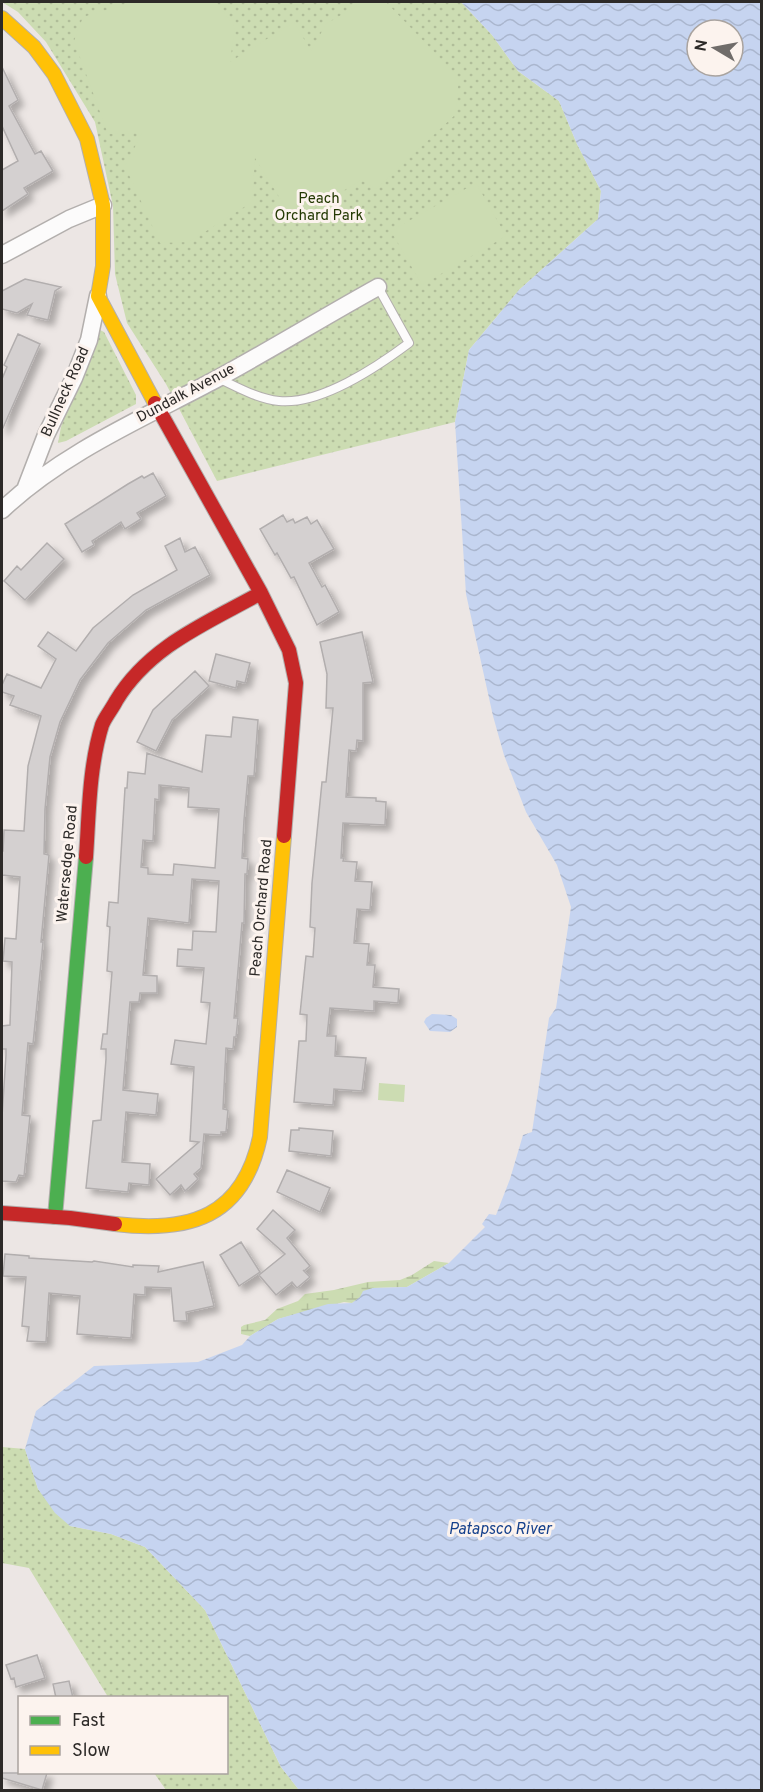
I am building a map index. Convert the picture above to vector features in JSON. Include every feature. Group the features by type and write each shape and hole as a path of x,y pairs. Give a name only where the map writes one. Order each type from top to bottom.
{"street":[{"name":"Bullneck Road","path":"4,22 34,47 70,99 87,139 103,205 103,266 89,340 74,378 46,435 26,487"},
{"path":"2,255 69,219 103,205"},
{"name":"Dundalk Avenue","path":"2,510 26,487 99,441 218,378 378,287"},
{"path":"98,296 158,409"},
{"name":"Peach Orchard Road","path":"2,1213 160,1227 195,1220 218,1211 241,1188 256,1157 260,1137 296,683 289,650 261,592 158,409"},
{"name":"Watersedge Road","path":"55,1217 94,759 103,723 127,684 142,667 171,642 261,592"}],"lane":[{"path":"218,378 246,391 279,401 318,397 374,367 409,343 378,287"}],"green space":[{"name":"Peach Orchard Park","path":"2,2 461,2 492,35 518,71 559,101 577,144 601,191 598,219 519,290 469,350 455,422 217,481 166,384 127,323 115,274 113,206 95,122 46,42 18,12"},
{"path":"133,2 216,2 235,27 230,62 294,22 311,51 326,24 363,2 386,2 459,78 455,115 376,189 361,180 294,221 255,158 252,202 189,242 160,243 125,166 142,133 108,134 74,41 83,17"},
{"path":"476,183 506,236 422,285 391,231"},
{"path":"98,329 104,332 136,395 136,404 58,443 61,427"},
{"path":"379,1083 405,1085 404,1102 378,1100"},
{"path":"434,1261 449,1263 407,1287 373,1288 352,1303 344,1302 278,1319 250,1336 241,1334 241,1327 244,1325 265,1320 277,1309 298,1301 305,1294 368,1282 400,1280"},
{"path":"2,1447 25,1449 38,1489 70,1526 111,1534 145,1547 205,1610 281,1767 299,1790 166,1790 155,1774 228,1774 228,1696 107,1696 29,1568 2,1563"}],"water":[{"name":"Patapsco River","path":"461,2 761,2 761,1790 299,1790 281,1767 205,1610 145,1547 111,1534 70,1526 55,1513 38,1489 25,1449 36,1411 94,1366 198,1362 242,1345 250,1336 278,1319 328,1304 352,1303 360,1297 363,1291 373,1288 407,1287 449,1263 485,1227 482,1224 489,1214 496,1215 523,1135 532,1132 549,1018 556,1008 571,907 557,865 526,812 504,755 493,716 466,594 455,422 469,350 519,290 598,219 601,191 577,144 559,101 518,71 492,35"},
{"path":"432,1014 451,1015 457,1019 457,1027 450,1032 430,1031 424,1022"}],"building":[{"path":"2,67 18,100 9,106 35,154 41,151 53,171 24,188 28,194 2,211 2,170 18,161 2,126"},
{"path":"25,279 61,287 55,291 48,320 27,315 32,304 17,313 2,309 2,291"},
{"path":"18,334 40,344 2,430 2,379 7,367 4,365"},
{"path":"153,473 166,496 137,513 141,519 125,529 121,522 92,541 94,545 82,552 65,524 128,484"},
{"path":"283,515 287,522 293,519 295,523 307,517 311,524 317,520 334,549 309,563 322,587 325,585 339,612 317,625 294,577 291,578 260,529"},
{"path":"180,538 185,552 195,547 210,575 146,610 108,643 80,680 60,722 50,757 45,809 44,854 49,855 41,942 43,942 33,1044 28,1043 22,1115 30,1116 24,1176 19,1175 16,1182 2,1181 2,1117 6,1049 2,1049 2,1026 10,1025 12,962 3,961 5,938 16,939 20,877 2,875 2,851 4,830 24,831 28,766 41,716 10,705 14,696 2,692 2,685 7,674 41,688 56,659 38,646 48,632 76,651 93,628 133,595 177,570 165,546"},
{"path":"47,543 64,559 25,600 4,581 17,566 21,570"},
{"path":"362,632 373,682 363,683 363,741 357,740 356,751 349,750 346,797 376,798 376,801 386,802 385,825 343,823 341,858 344,858 343,861 357,862 355,881 372,882 370,910 357,909 354,943 369,944 367,965 375,965 373,987 399,989 398,1003 374,1001 374,1011 330,1008 327,1036 336,1036 335,1056 366,1058 362,1091 334,1089 333,1105 294,1102 299,1041 306,1041 307,1015 300,1014 306,956 313,957 315,928 310,927 312,883 322,782 326,782 333,708 326,708 327,674 320,642"},
{"path":"216,654 250,663 245,683 237,681 236,688 209,681"},
{"path":"195,671 209,686 172,720 156,751 137,742 153,710"},
{"path":"233,717 258,720 254,776 248,776 244,820 242,858 248,859 234,1018 238,1018 233,1049 226,1048 223,1109 228,1110 226,1132 221,1132 221,1135 204,1134 201,1168 194,1174 198,1179 185,1191 181,1185 170,1195 156,1179 199,1142 190,1141 194,1067 171,1064 175,1040 206,1044 210,1003 201,1002 204,968 177,966 178,949 192,950 193,931 216,932 219,881 192,879 189,923 148,918 143,975 157,976 157,993 140,993 139,1002 130,1002 123,1090 158,1094 156,1115 126,1112 122,1162 150,1164 149,1185 129,1183 128,1192 86,1188 93,1121 101,1120 106,1049 101,1049 103,1034 107,1034 112,972 107,971 110,927 107,926 109,902 118,903 128,772 145,774 147,753 202,772 206,735 231,737","holes":["159,785 189,788 188,807 219,809 215,868 174,864 173,875 148,874 148,868 141,867 143,840 153,841 155,799 159,800"]},
{"path":"299,1128 333,1131 331,1156 289,1151 291,1130 299,1130"},
{"path":"287,1170 330,1188 320,1212 277,1192"},
{"path":"273,1210 295,1230 287,1238 310,1266 304,1271 310,1277 297,1288 292,1282 276,1295 259,1275 285,1254 257,1229"},
{"path":"241,1242 260,1272 239,1286 220,1255"},
{"path":"5,1254 29,1256 29,1258 94,1261 133,1267 133,1265 159,1266 158,1272 203,1262 214,1306 186,1312 187,1321 174,1321 171,1288 145,1287 145,1295 134,1294 131,1338 77,1334 80,1296 49,1293 46,1342 27,1341 29,1327 22,1326 26,1277 3,1276"},
{"path":"37,1655 45,1678 16,1687 14,1678 11,1679 6,1665"},
{"path":"69,1681 73,1696 56,1696 53,1684"},
{"path":"2,1773 47,1774 42,1790 2,1778"}],"traffic: fast":[{"path":"55,1217 86,857"}],"traffic: slow":[{"path":"2,18 34,47 54,74 87,139 103,205 103,266 98,296 155,403"},
{"path":"115,1224 167,1225 189,1222 209,1214 226,1202 241,1186 252,1164 260,1137 284,836"}],"traffic: jam":[{"path":"155,403 261,593 289,650 296,683 284,836"},
{"path":"86,857 94,757 102,725 116,701 129,682 162,651 200,626 261,593"},
{"path":"2,1213 115,1224"}]}
